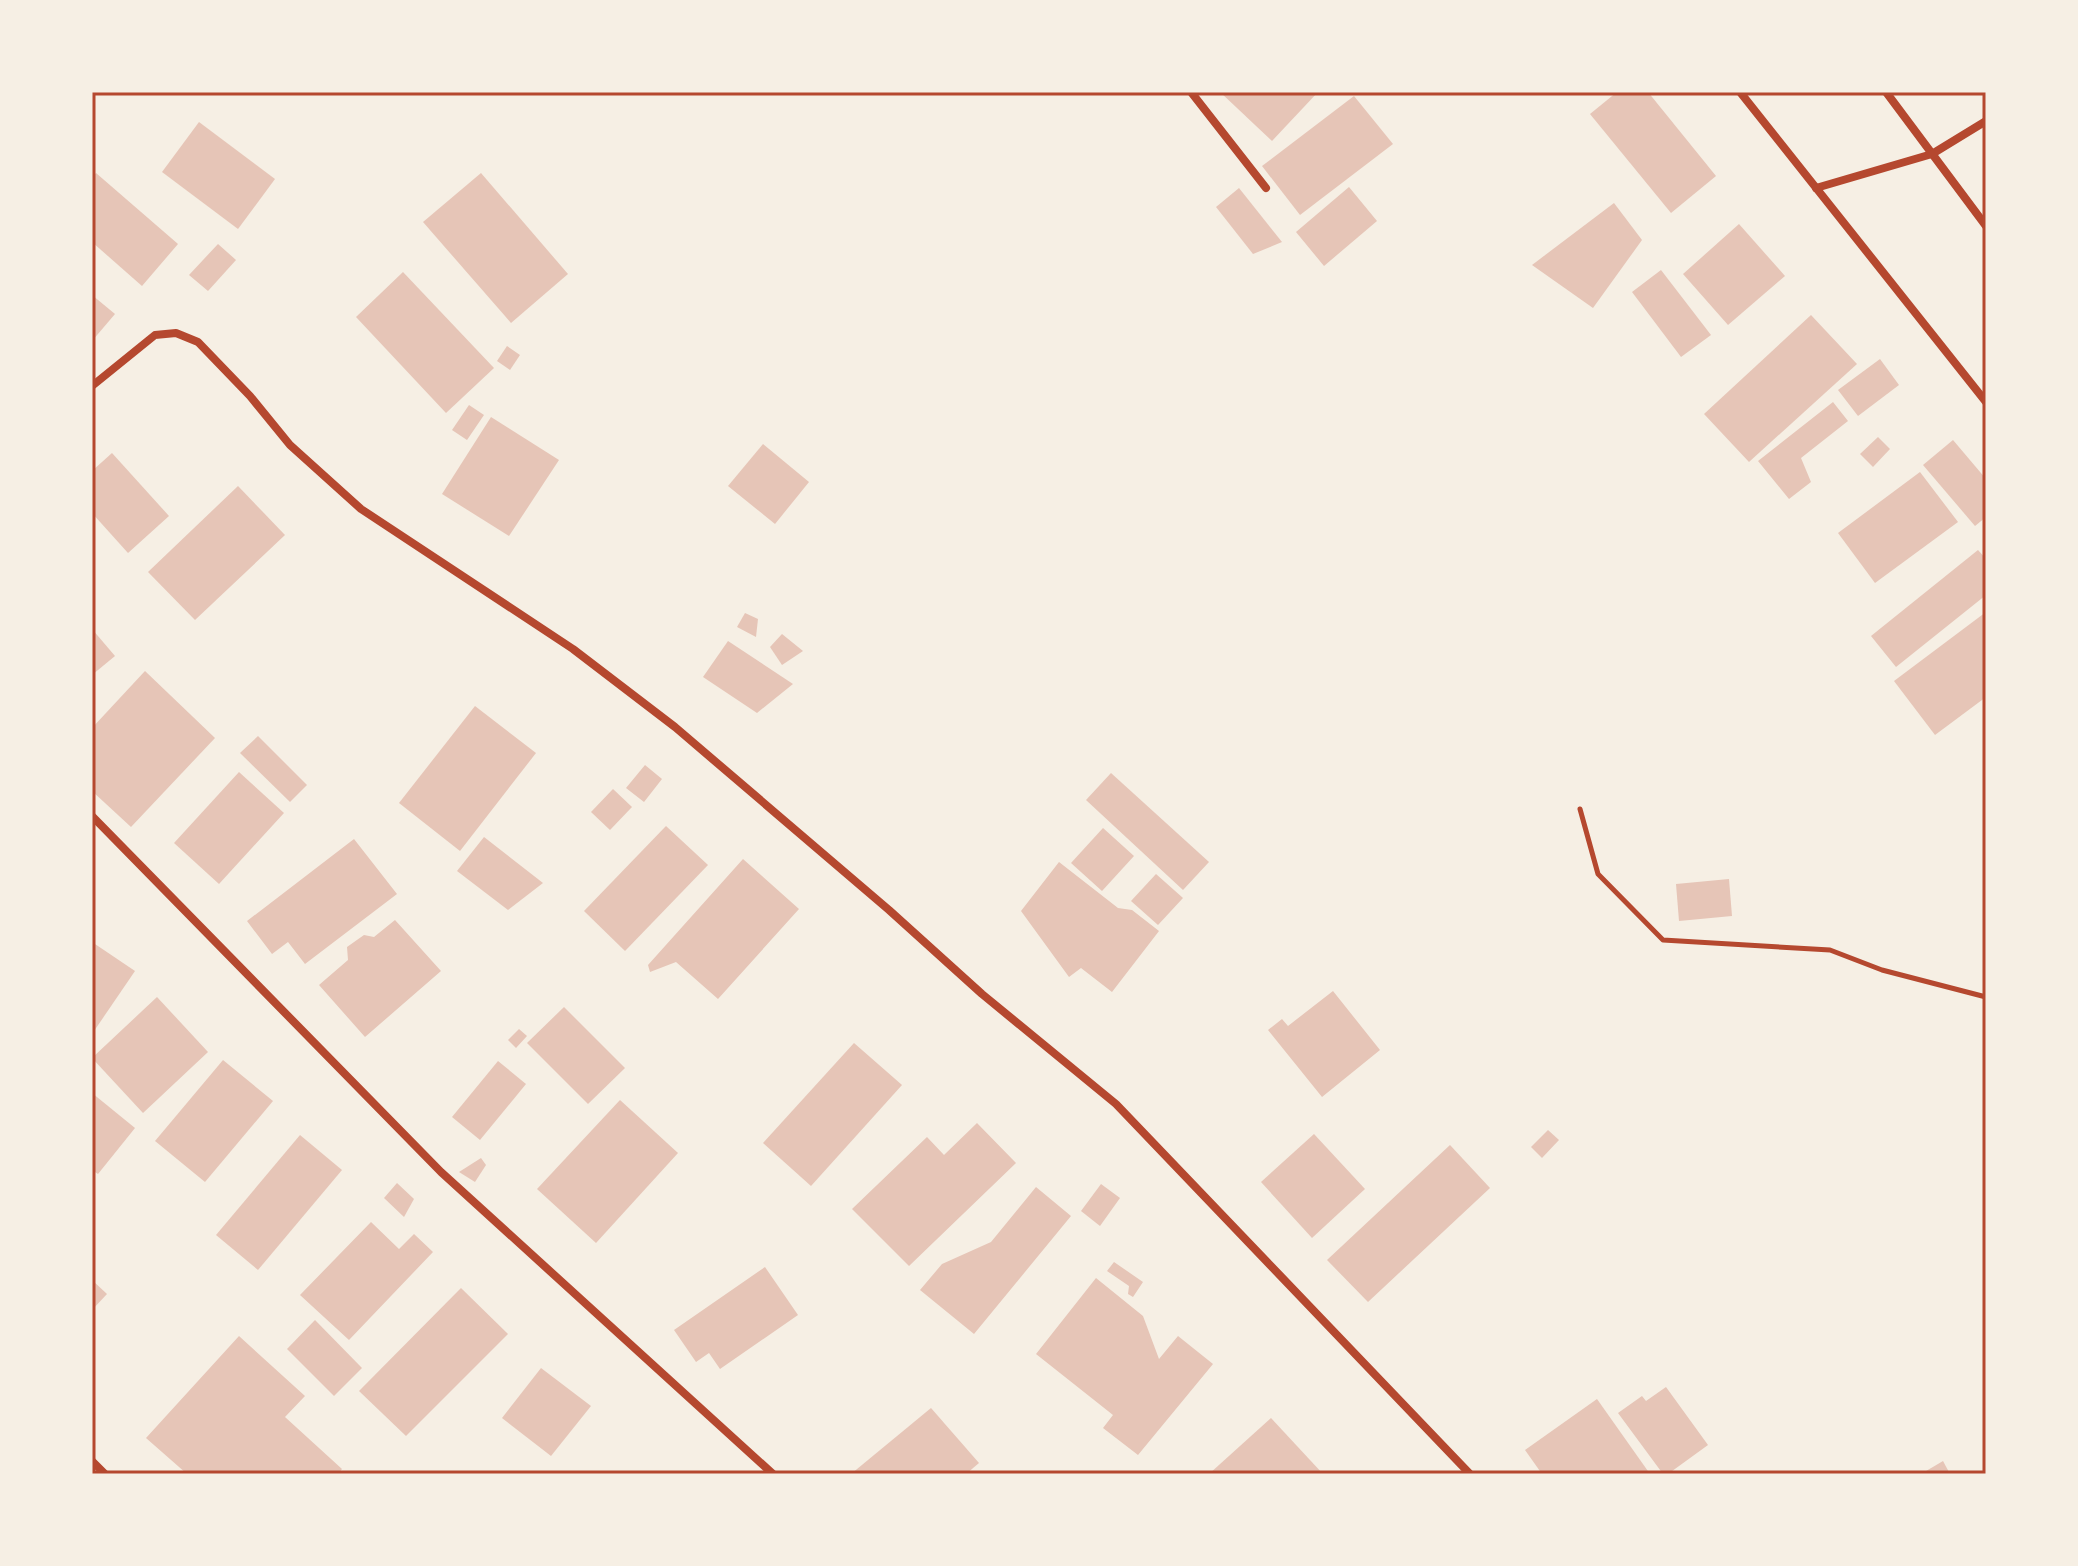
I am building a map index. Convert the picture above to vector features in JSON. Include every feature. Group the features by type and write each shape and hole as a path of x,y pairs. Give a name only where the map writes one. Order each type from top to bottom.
{"street":[{"path":"1191,92 1266,188"},
{"path":"1740,92 1986,402"},
{"path":"1886,92 1986,226"},
{"path":"1816,188 1932,154 1986,121"},
{"path":"92,386 155,335 176,333 198,342 250,396 290,445 361,509 560,641 675,727 982,994 1116,1104 1470,1474"},
{"path":"92,816 441,1172 773,1474"},
{"path":"92,1461 105,1474"}],"path":[{"path":"1580,809 1598,874 1663,940 1830,950 1882,970 1986,997"}],"building":[{"path":"1220,92 1318,92 1272,141"},
{"path":"1617,92 1648,92 1716,176 1671,213 1590,114"},
{"path":"1354,96 1393,144 1300,215 1262,166"},
{"path":"199,122 275,179 238,229 162,172"},
{"path":"96,173 178,244 142,286 92,242 92,178"},
{"path":"481,173 568,274 511,323 423,222"},
{"path":"1349,187 1377,221 1324,266 1296,232"},
{"path":"1239,188 1282,242 1253,254 1216,207"},
{"path":"1614,203 1642,240 1593,308 1532,265"},
{"path":"1739,224 1785,276 1728,325 1683,274"},
{"path":"218,244 236,260 208,291 189,275"},
{"path":"1661,270 1711,335 1681,357 1632,292"},
{"path":"403,272 494,368 446,413 356,317"},
{"path":"92,295 115,314 92,341"},
{"path":"1811,315 1857,364 1749,462 1704,414"},
{"path":"507,346 520,355 510,370 497,361"},
{"path":"1880,359 1899,385 1858,416 1838,390"},
{"path":"1833,402 1848,421 1801,458 1811,482 1789,499 1758,461"},
{"path":"469,405 484,415 467,440 452,430"},
{"path":"491,417 559,460 509,536 442,494"},
{"path":"1878,437 1890,449 1873,467 1860,454"},
{"path":"1953,440 1986,479 1986,517 1975,526 1923,465"},
{"path":"763,444 809,482 775,524 728,486"},
{"path":"112,453 169,516 128,553 92,513 92,471"},
{"path":"1920,472 1958,522 1875,583 1838,533"},
{"path":"238,486 285,535 195,620 148,572"},
{"path":"1978,550 1986,559 1986,595 1896,667 1871,636"},
{"path":"1986,612 1986,697 1935,735 1894,681"},
{"path":"745,613 758,619 756,637 737,627"},
{"path":"92,629 115,656 92,675"},
{"path":"782,634 803,651 782,665 770,647"},
{"path":"728,641 793,684 757,713 703,677"},
{"path":"145,671 215,738 131,827 92,791 92,728"},
{"path":"475,706 536,753 460,851 399,803"},
{"path":"258,736 307,785 290,802 240,753"},
{"path":"645,765 662,779 644,802 626,788"},
{"path":"239,772 284,813 219,884 174,843"},
{"path":"1111,773 1209,862 1183,890 1086,800"},
{"path":"613,789 632,807 610,830 591,812"},
{"path":"666,826 708,865 625,951 584,911"},
{"path":"1103,828 1134,856 1102,891 1071,863"},
{"path":"484,837 543,883 508,910 457,871"},
{"path":"354,839 397,894 305,964 288,942 272,954 247,921"},
{"path":"743,859 799,909 718,999 676,962 650,972 648,965"},
{"path":"1059,862 1118,908 1132,910 1159,931 1112,992 1081,968 1069,977 1021,911"},
{"path":"1156,874 1183,898 1158,925 1131,901"},
{"path":"1729,879 1732,916 1679,921 1676,884"},
{"path":"395,920 441,971 365,1037 319,985 348,960 347,947 364,935 374,937"},
{"path":"92,942 135,971 92,1034"},
{"path":"1333,991 1380,1050 1322,1097 1268,1030 1282,1019 1288,1026"},
{"path":"157,997 208,1052 143,1113 92,1058"},
{"path":"564,1007 625,1068 588,1104 527,1043"},
{"path":"519,1029 527,1036 516,1048 508,1040"},
{"path":"854,1043 902,1085 811,1186 763,1143"},
{"path":"223,1060 273,1101 205,1182 155,1141"},
{"path":"498,1061 526,1084 480,1140 452,1117"},
{"path":"92,1093 135,1128 98,1174 92,1170"},
{"path":"620,1100 678,1153 596,1243 537,1189"},
{"path":"977,1123 1016,1163 909,1266 852,1209 927,1137 944,1155"},
{"path":"1548,1130 1559,1140 1542,1158 1531,1147"},
{"path":"1314,1134 1365,1189 1312,1238 1261,1182"},
{"path":"300,1135 342,1170 258,1270 216,1235"},
{"path":"1450,1145 1490,1188 1368,1302 1327,1260"},
{"path":"481,1158 486,1165 475,1182 459,1172"},
{"path":"397,1183 414,1199 404,1217 384,1198"},
{"path":"1101,1184 1120,1198 1100,1226 1081,1211"},
{"path":"1036,1187 1071,1216 974,1334 920,1290 942,1264 991,1242"},
{"path":"371,1222 399,1249 414,1234 433,1252 349,1340 300,1295"},
{"path":"1114,1262 1143,1282 1133,1297 1128,1294 1129,1286 1107,1271"},
{"path":"765,1267 798,1315 720,1369 709,1353 696,1362 674,1330"},
{"path":"1096,1278 1143,1316 1159,1359 1178,1336 1213,1364 1138,1455 1103,1428 1113,1415 1036,1354"},
{"path":"92,1280 107,1294 92,1310"},
{"path":"461,1288 508,1334 406,1436 359,1391"},
{"path":"315,1320 362,1368 334,1396 287,1349"},
{"path":"239,1336 305,1396 285,1417 342,1469 338,1474 187,1474 146,1438"},
{"path":"541,1368 591,1406 551,1456 502,1418"},
{"path":"1666,1387 1708,1445 1668,1474 1663,1474 1618,1413 1642,1396 1646,1401"},
{"path":"1597,1399 1650,1474 1542,1474 1525,1450"},
{"path":"931,1408 979,1463 966,1474 851,1474"},
{"path":"1271,1418 1323,1474 1209,1474"},
{"path":"1943,1461 1950,1474 1921,1474"}]}
